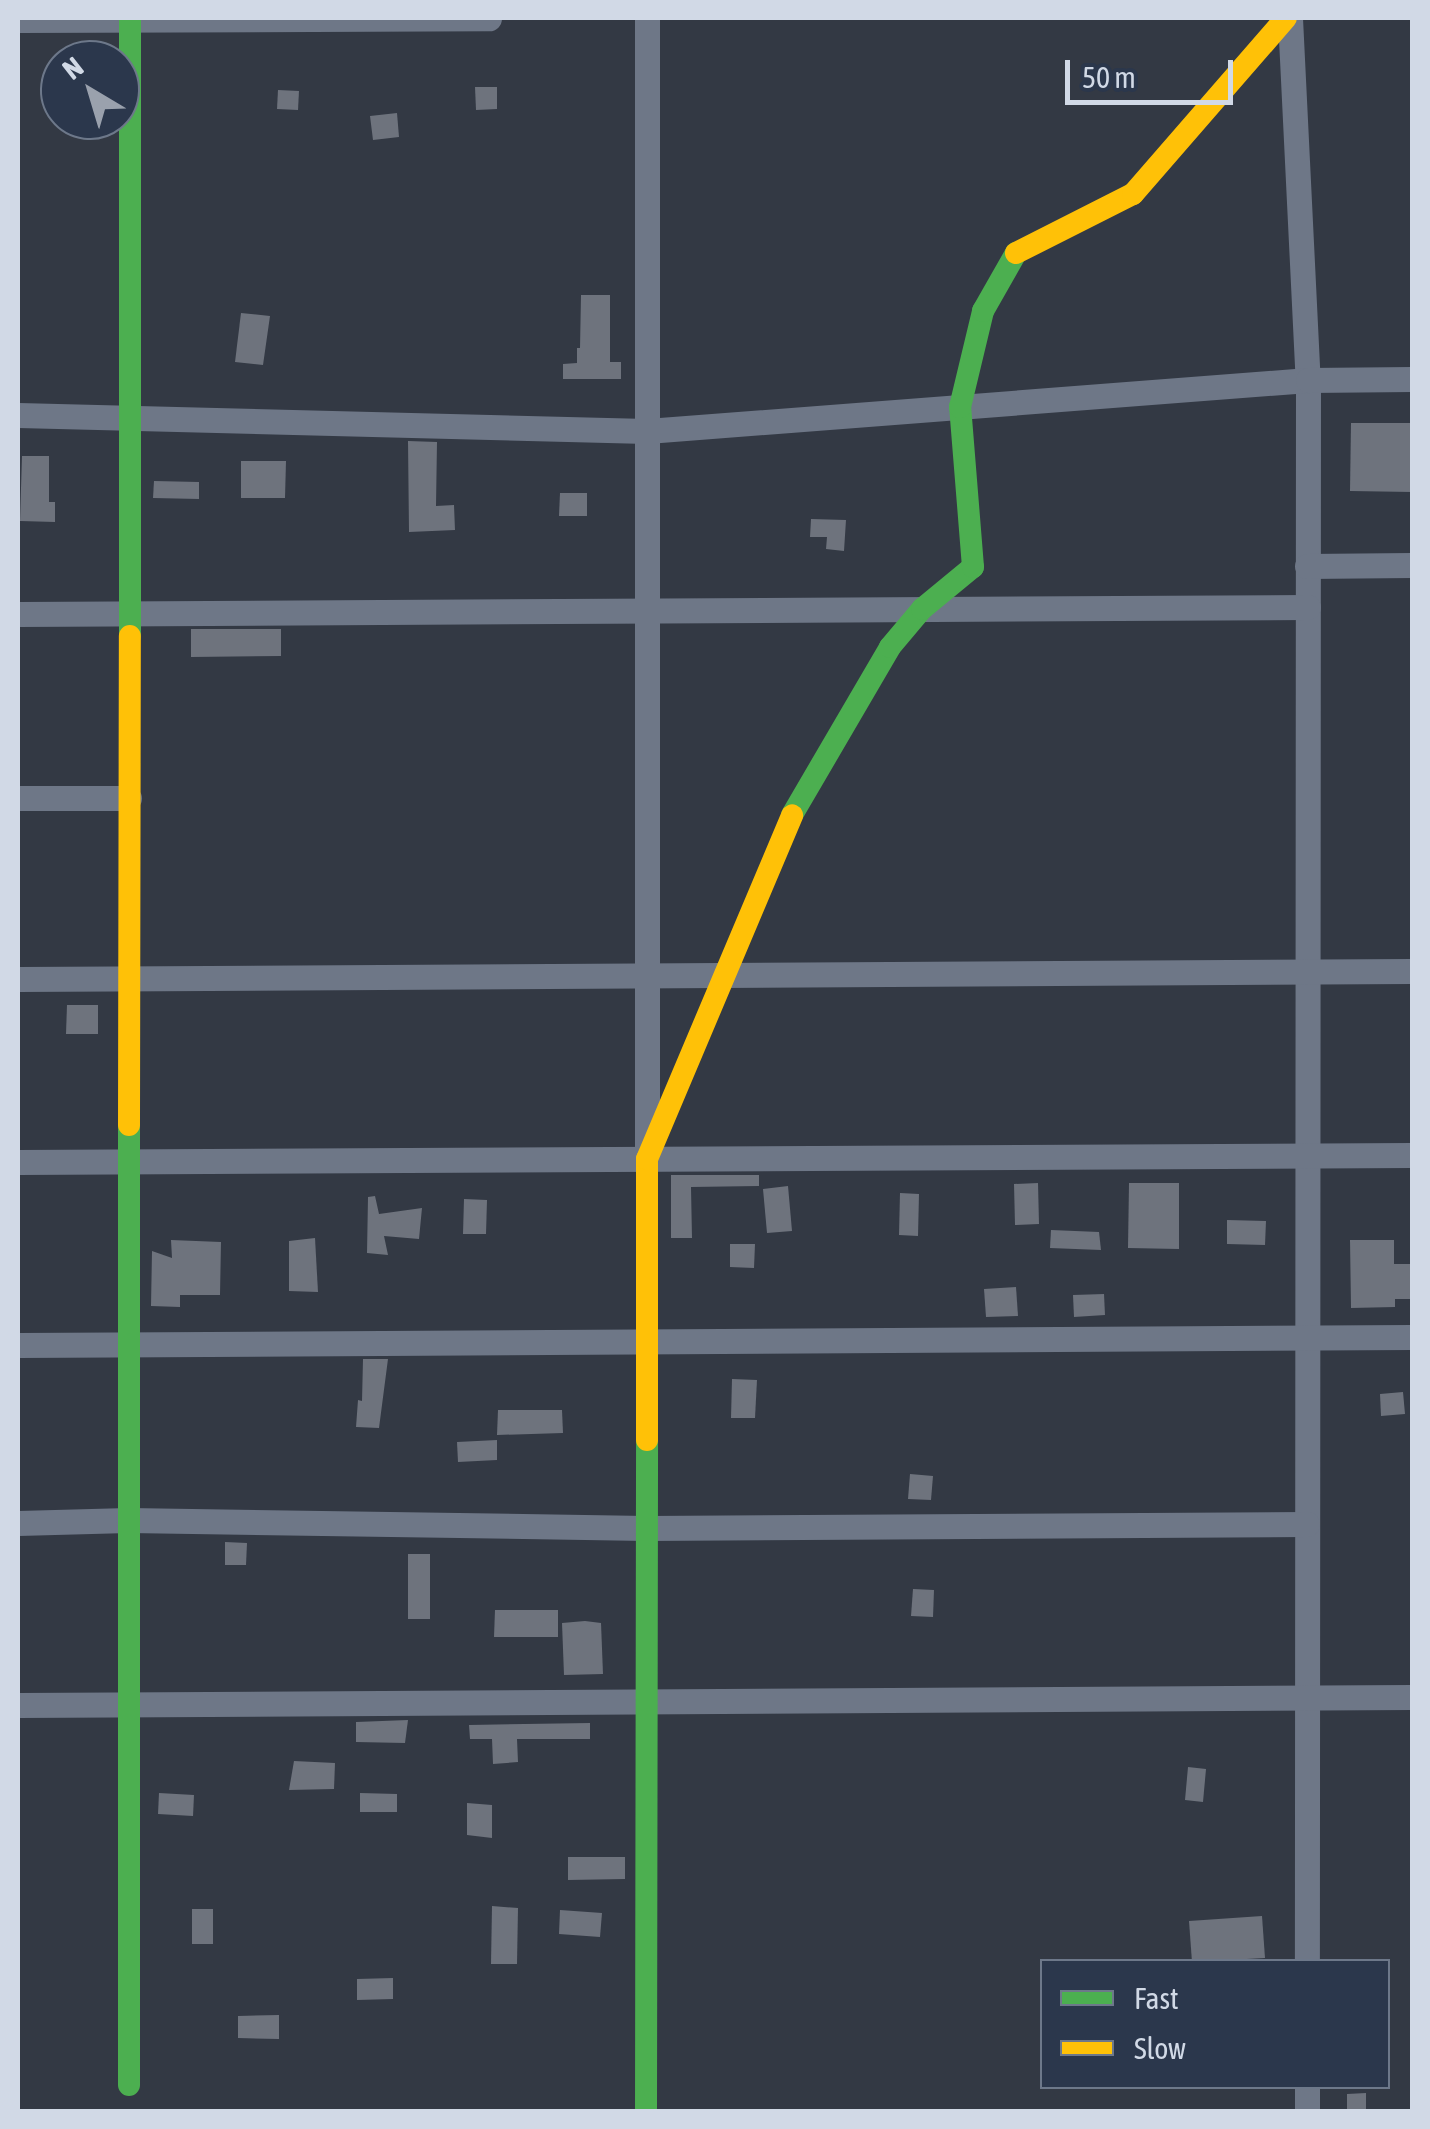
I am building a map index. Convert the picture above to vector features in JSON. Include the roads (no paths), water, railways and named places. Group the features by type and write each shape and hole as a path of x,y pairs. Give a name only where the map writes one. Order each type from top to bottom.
{"street":[{"path":"18,20 489,18"},
{"path":"646,2112 647,18"},
{"path":"1288,18 1308,380 1307,1959"},
{"path":"647,1159 787,824 890,647 922,609 972,567 960,407 983,311 1012,256 1133,194 1288,18"},
{"path":"129,2085 130,19"},
{"path":"18,414 647,431 1308,380 1412,379"},
{"path":"1308,566 1412,565"},
{"path":"18,614 1308,607"},
{"path":"18,798 130,798"},
{"path":"18,979 1412,971"},
{"path":"18,1162 1412,1154"},
{"path":"18,1345 1412,1337"},
{"path":"18,1523 128,1520 646,1528 1307,1524"},
{"path":"18,1705 1412,1697"}]}
